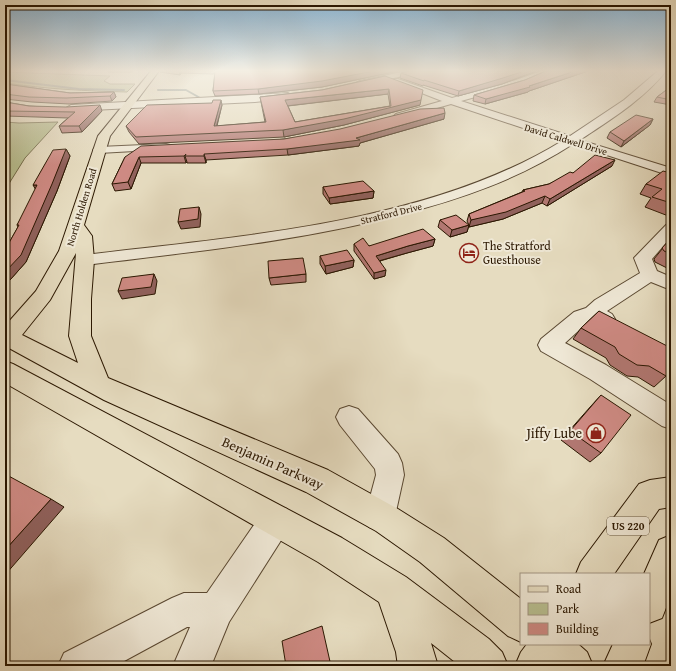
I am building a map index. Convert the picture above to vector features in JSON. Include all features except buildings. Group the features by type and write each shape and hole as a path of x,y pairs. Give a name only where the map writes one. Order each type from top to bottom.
{"main road":[{"name":"North Holden Road","path":"6,338 43,295 58,270 68,251 99,150 107,131 131,102"},
{"path":"76,226 84,236 85,260 81,299 80,336 98,385"},
{"name":"Benjamin Parkway","path":"6,338 98,385 317,481 380,516 432,550 520,626"},
{"path":"5,371 330,550 393,590 475,654 488,666"},
{"name":"US 220","path":"595,573 650,495 671,492"},
{"path":"650,602 671,552"},
{"path":"393,590 415,652 418,666"},
{"path":"623,666 632,645"}],"street":[{"path":"63,108 195,102"},
{"path":"390,119 450,102"},
{"name":"David Caldwell Drive","path":"452,102 571,140 666,166"},
{"name":"Stratford Drive","path":"85,260 292,233 388,214 472,189 508,176 571,140 628,102"},
{"path":"99,150 176,146"},
{"path":"671,228 643,258 650,276 671,284"},
{"path":"650,276 602,305 593,313 581,317 548,345 598,372 671,418"},
{"path":"593,313 620,328"},
{"path":"349,417 388,463 390,475 380,516"},
{"path":"192,666 216,610 276,520"},
{"path":"77,666 184,610 216,610"}],"green space":[{"path":"5,122 58,122 25,158 5,190"}],"place":[{"name":"The Stratford Guesthouse","path":"469,253"},
{"name":"Jiffy Lube","path":"596,433"}]}
